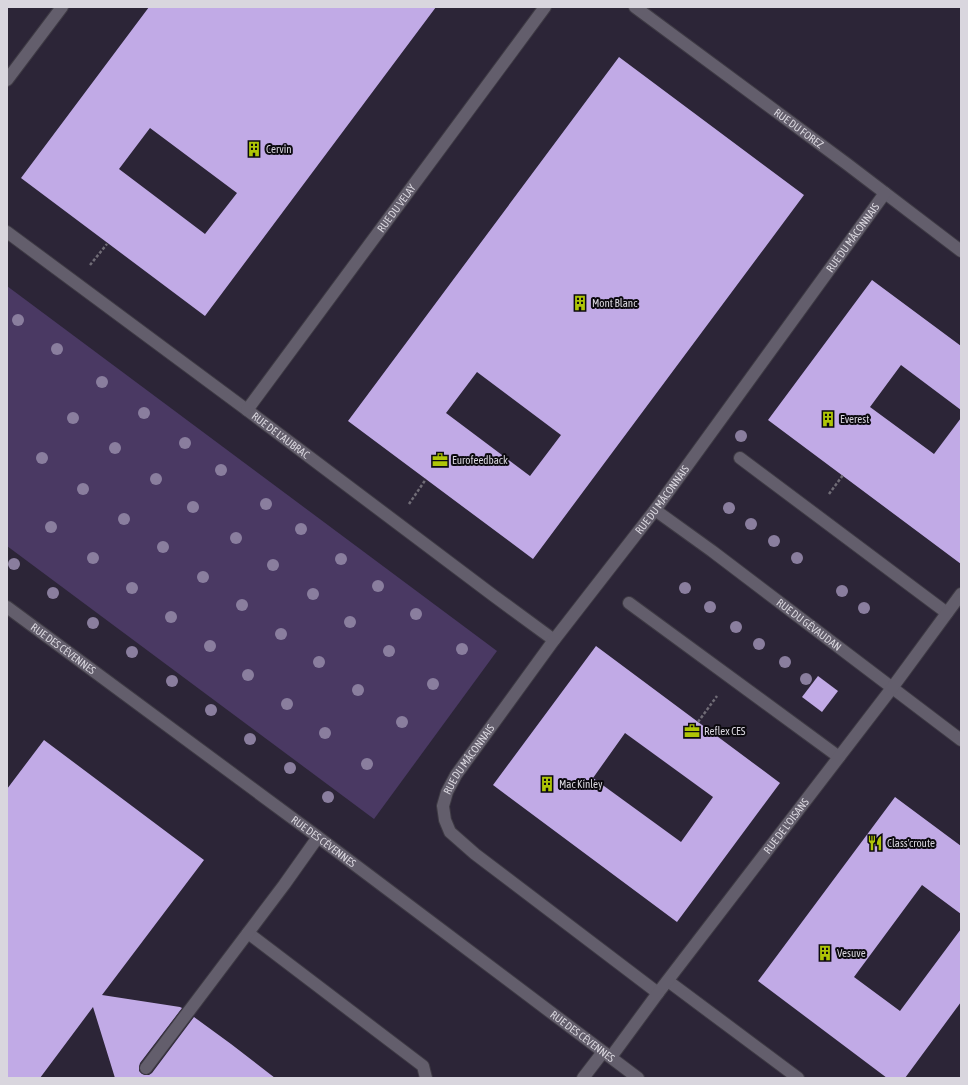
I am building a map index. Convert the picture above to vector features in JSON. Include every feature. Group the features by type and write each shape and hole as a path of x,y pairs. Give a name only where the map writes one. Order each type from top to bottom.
{"street":[{"path":"7,80 62,7"},
{"name":"RUE DU VELAY","path":"247,410 545,7"},
{"name":"RUE DU FOREZ","path":"635,7 961,252"},
{"name":"RUE DU MÂCONNAIS","path":"658,993 475,854 450,832 445,820 443,806 446,792 456,775 554,640 655,510 885,194"},
{"name":"RUE DE L'AUBRAC","path":"7,232 554,640"},
{"path":"740,458 947,613"},
{"name":"RUE DU GÉVAUDAN","path":"655,510 712,551 961,740"},
{"name":"RUE DE L'OISANS","path":"583,1078 607,1055 668,981 892,688 961,594"},
{"path":"629,603 839,757"},
{"name":"RUE DES CÉVENNES","path":"7,607 318,837 638,1078"},
{"path":"146,1068 284,886 318,837"},
{"path":"248,933 423,1066 426,1078"},
{"path":"668,981 798,1078"}],"path":[{"path":"396,522 426,479"},
{"path":"698,722 731,678"}],"shaded area":[{"path":"7,7 961,7 961,1078 7,1078"},
{"path":"7,286 497,651 374,819 7,546"}],"building":[{"name":"Cervin","path":"149,7 436,7 205,316 21,178","holes":["150,128 237,193 205,234 119,169"]},
{"name":"Mont Blanc","path":"619,57 804,195 533,559 348,421","holes":["477,372 561,435 530,476 446,413"]},
{"name":"Everest","path":"872,280 961,346 961,410 901,365 870,407 934,454 961,418 961,564 768,420"},
{"name":"Mac Kinley","path":"596,646 780,783 677,922 493,785","holes":["625,733 713,797 681,842 593,778"]},
{"path":"818,676 838,691 822,712 802,697"},
{"path":"44,740 204,860 102,995 182,1008 140,1063 139,1071 145,1075 152,1073 194,1017 275,1078 115,1078 93,1007 40,1078 7,1078 7,789"},
{"name":"Vesuve","path":"895,797 961,846 961,914 922,885 854,977 900,1011 961,929 961,1002 905,1078 887,1078 758,981"}],"place":[{"name":"Cervin","path":"254,149"},
{"name":"Mont Blanc","path":"580,303"},
{"name":"Everest","path":"828,419"},
{"name":"Eurofeedback","path":"440,460"},
{"name":"Reflex CES","path":"692,731"},
{"name":"Mac Kinley","path":"547,784"},
{"name":"Class'croute","path":"875,843"},
{"name":"Vesuve","path":"825,953"}]}
